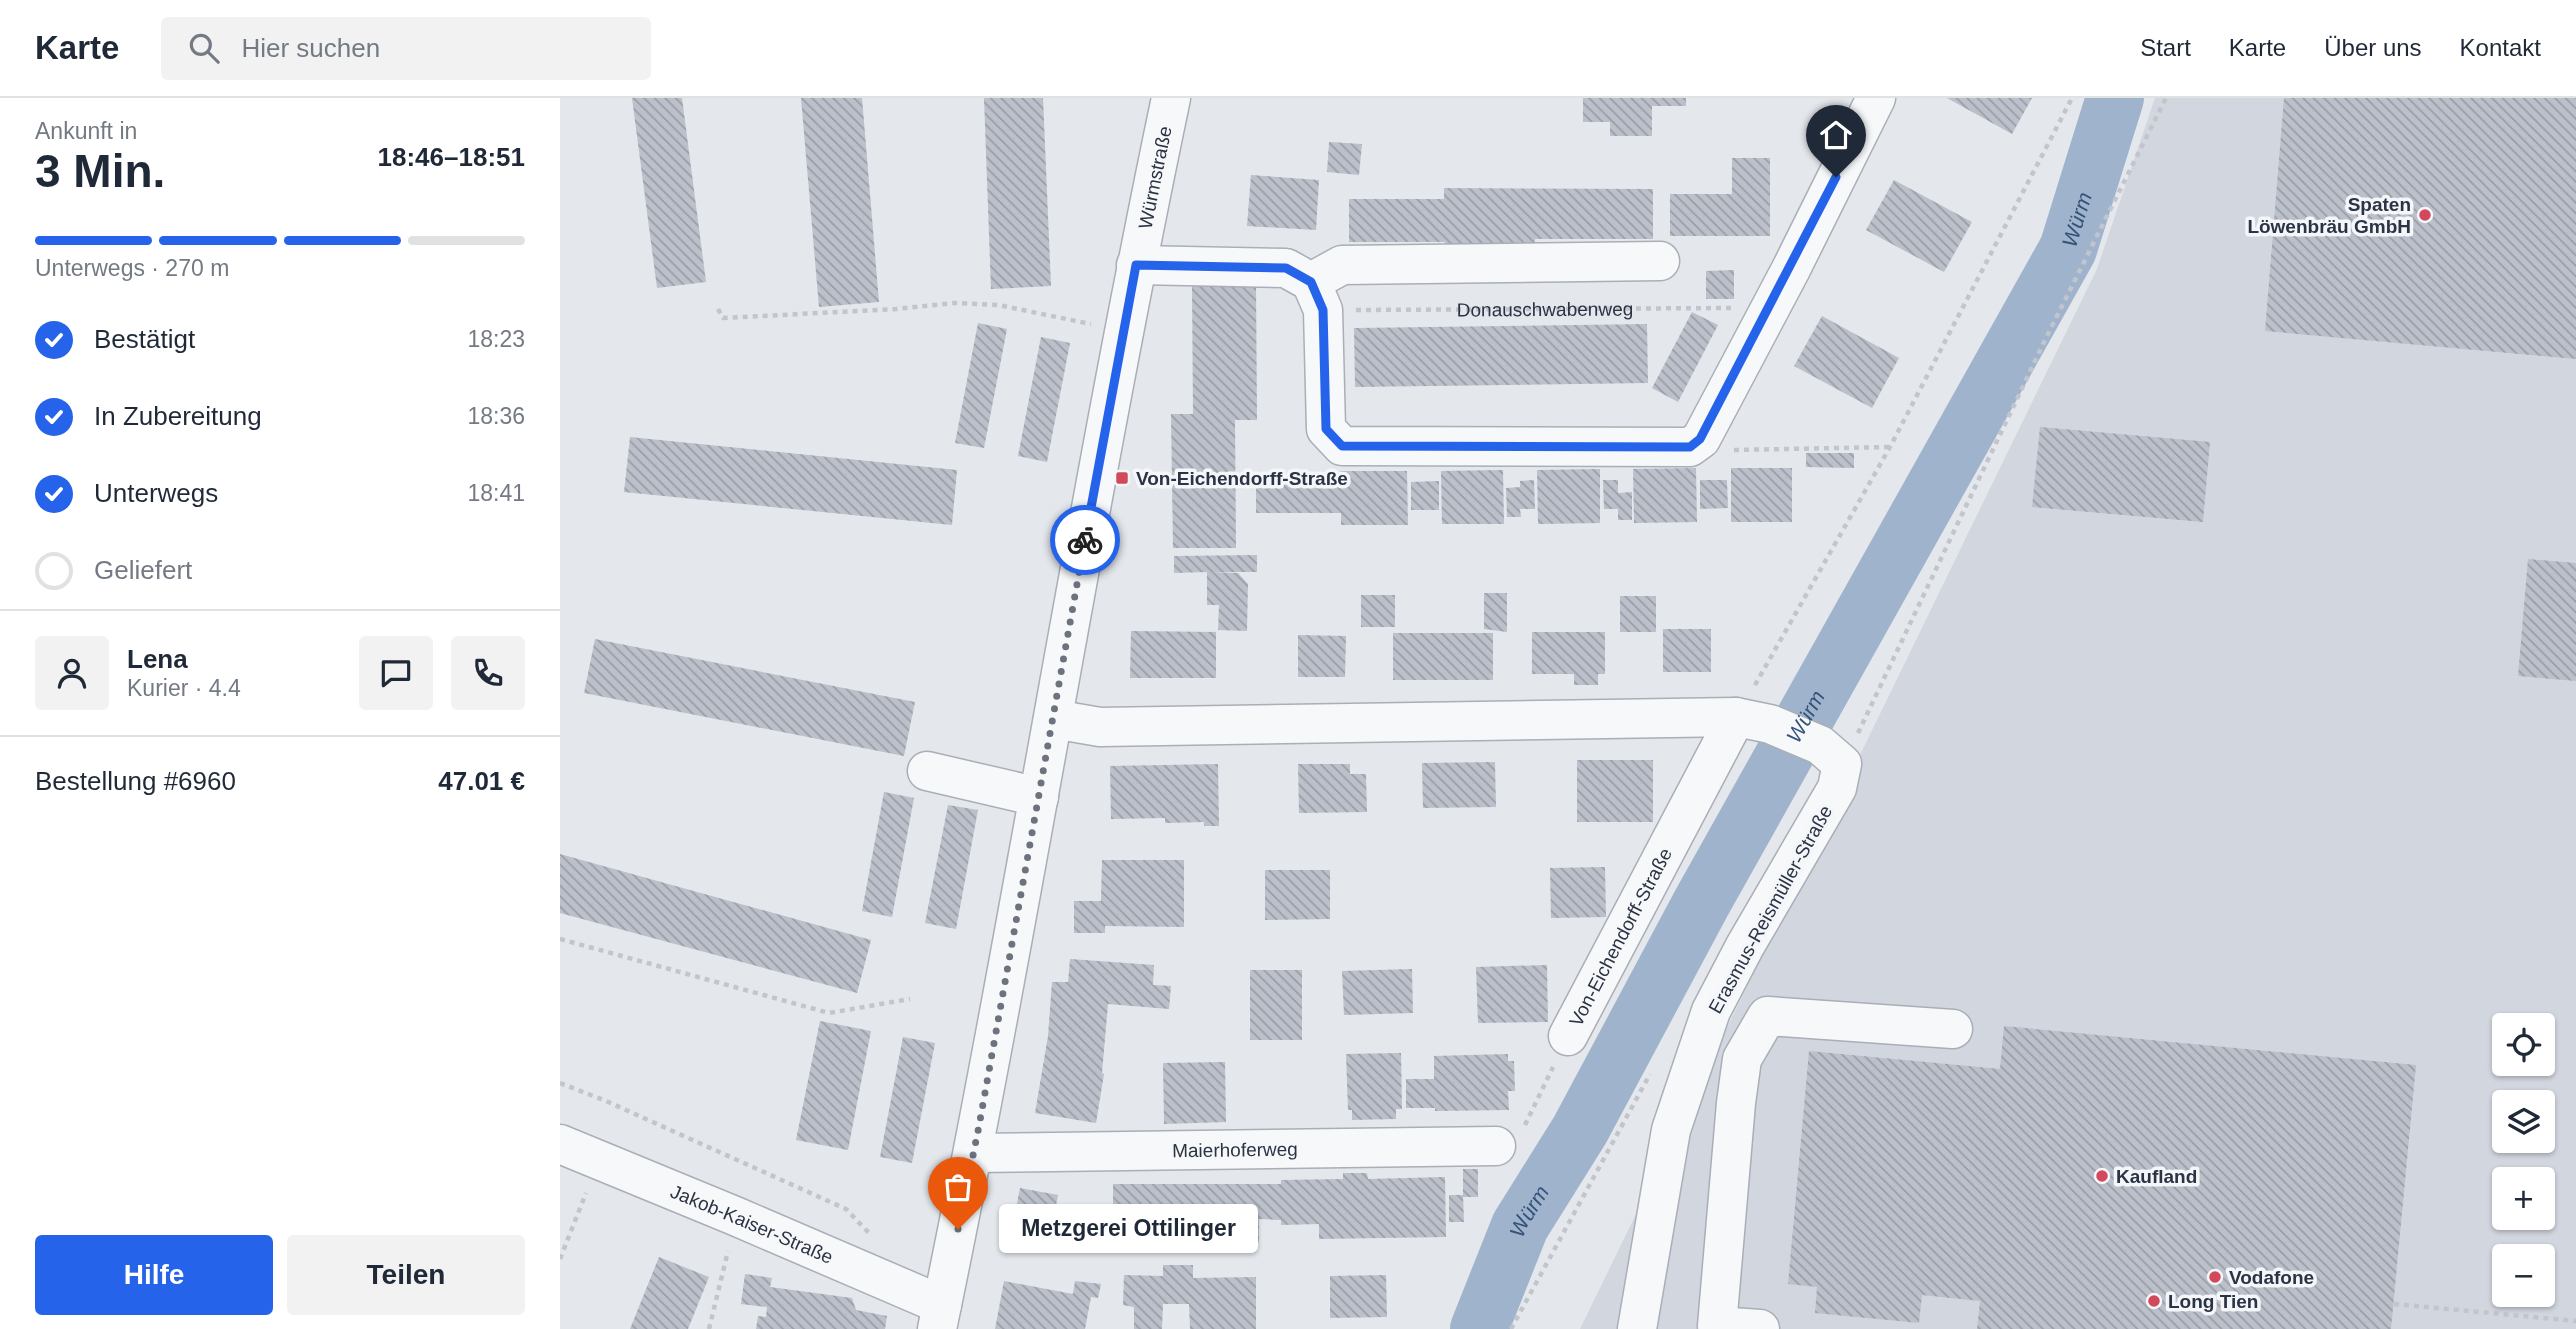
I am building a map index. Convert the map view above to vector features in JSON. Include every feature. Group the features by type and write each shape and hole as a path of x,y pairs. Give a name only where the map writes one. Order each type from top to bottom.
{"street":[{"name":"Würmstraße","path":"940,1317 974,1153 1136,265 1171,98"},
{"path":"1660,261 1342,265 1317,296 1326,429 1342,446 1690,447 1700,439 1791,269 1876,98"},
{"path":"1136,265 1286,268 1317,296"},
{"path":"1053,719 1100,727 1753,721"},
{"name":"Erasmus-Reismüller-Straße","path":"1637,1329 1671,1129 1711,1011 1745,946 1837,788 1842,764 1820,745 1753,721"},
{"name":"Von-Eichendorff-Straße","path":"1569,1036 1753,721"},
{"path":"927,771 1039,797"},
{"path":"1760,1329 1717,1326 1742,1059 1768,1016 1953,1029"},
{"name":"Jakob-Kaiser-Straße","path":"560,1144 735,1216 940,1317"},
{"name":"Maierhoferweg","path":"974,1153 1496,1146"}],"path":[{"path":"1753,721 1889,447 2072,98"},
{"name":"Donauschwabenweg","path":"1317,296 1729,306 1761,323"},
{"path":"718,309 723,318 896,309 955,303 998,305 1100,326"},
{"path":"1700,439 1724,450 1889,447"},
{"path":"560,939 829,1013 910,999"},
{"name":"Von-Eichendorff-Straße","path":"1496,1146 1516,1142 1569,1036"},
{"path":"560,1083 846,1209 872,1237"},
{"path":"560,1259 600,1160"},
{"path":"709,1329 735,1216"},
{"path":"2394,1304 2576,1321"}],"shaded area":[{"path":"2155,98 2576,98 2576,1329 1580,1329 2097,269"}],"building":[{"path":"632,98 682,98 706,282 657,288"},
{"path":"801,98 862,98 879,302 819,307"},
{"path":"984,98 1043,98 1051,286 991,289"},
{"path":"1583,98 1686,98 1686,106 1652,106 1652,136 1610,136 1610,122 1583,122"},
{"path":"1947,98 2032,98 2012,134"},
{"name":"Spaten Löwenbräu GmbH","path":"2284,98 2576,98 2576,359 2265,331"},
{"path":"1329,142 1362,144 1359,175 1327,172"},
{"path":"1732,158 1770,158 1770,236 1670,236 1670,194 1732,194"},
{"path":"1251,175 1319,180 1316,230 1247,226"},
{"path":"1894,180 1972,222 1944,272 1866,230"},
{"path":"1444,188 1653,189 1653,239 1535,239 1535,245 1445,246 1445,242 1349,242 1349,199 1444,199"},
{"path":"1734,270 1734,299 1706,299 1706,271"},
{"path":"1256,284 1257,420 1235,420 1236,548 1173,548 1171,414 1193,414 1192,285"},
{"path":"1692,312 1718,325 1678,402 1652,388"},
{"path":"1822,316 1899,358 1872,408 1794,366"},
{"path":"978,323 1007,329 984,448 955,443"},
{"path":"1647,324 1648,383 1355,387 1354,328"},
{"path":"1041,337 1070,343 1047,462 1018,456"},
{"path":"2040,427 2210,442 2203,522 2032,507"},
{"path":"630,437 957,470 952,525 624,492"},
{"path":"1806,453 1854,453 1854,468 1806,467"},
{"path":"1696,468 1697,522 1634,523 1633,469"},
{"path":"1731,468 1792,468 1792,522 1731,522"},
{"path":"1600,469 1600,523 1538,524 1537,470"},
{"path":"1503,470 1504,524 1442,524 1441,471"},
{"path":"1340,471 1407,471 1408,525 1341,525 1341,513 1256,513 1256,484 1341,484"},
{"path":"1534,480 1535,509 1520,509 1521,517 1507,517 1506,488 1520,487 1520,481"},
{"path":"1603,480 1618,480 1618,493 1632,492 1632,520 1618,520 1618,509 1604,509"},
{"path":"1700,480 1727,480 1728,508 1700,509"},
{"path":"1439,481 1439,510 1411,510 1411,482"},
{"path":"1257,555 1257,572 1210,572 1238,573 1248,584 1247,631 1218,630 1219,605 1207,605 1207,572 1174,573 1174,556"},
{"path":"2528,559 2576,563 2576,681 2518,676"},
{"path":"1484,593 1507,593 1507,632 1484,629"},
{"path":"1361,595 1395,595 1395,627 1361,627"},
{"path":"1620,596 1656,596 1656,632 1620,632"},
{"path":"1663,629 1711,629 1711,672 1663,672"},
{"path":"1131,631 1216,632 1216,678 1130,678"},
{"path":"1532,632 1605,632 1605,674 1598,674 1598,685 1574,685 1574,674 1532,674"},
{"path":"1393,633 1493,633 1493,680 1393,680"},
{"path":"1298,635 1346,636 1345,677 1298,677"},
{"path":"595,639 915,702 904,756 584,693"},
{"path":"1577,760 1653,760 1653,822 1577,822"},
{"path":"1495,762 1496,807 1423,808 1422,763"},
{"path":"1218,764 1219,826 1204,826 1204,822 1165,823 1165,818 1111,819 1110,766"},
{"path":"1298,764 1350,764 1350,774 1366,774 1367,812 1299,813"},
{"path":"884,792 914,798 892,917 862,911"},
{"path":"948,805 978,810 956,929 925,923"},
{"path":"560,854 871,940 857,993 560,913"},
{"path":"1102,860 1184,860 1184,927 1105,926 1105,933 1074,933 1074,901 1101,901"},
{"path":"1605,867 1606,917 1551,918 1550,868"},
{"path":"1265,870 1330,870 1330,919 1265,920"},
{"path":"1070,959 1154,965 1153,985 1171,986 1169,1009 1108,1004 1104,1074 1096,1123 1035,1113 1048,1036 1052,982 1068,982"},
{"path":"1547,965 1548,1022 1478,1023 1476,967"},
{"path":"1412,969 1413,1013 1344,1015 1342,971"},
{"path":"1250,970 1302,970 1302,1040 1250,1040"},
{"path":"820,1021 871,1031 848,1150 796,1140"},
{"name":"Kaufland","path":"2004,1026 2416,1065 2391,1329 1977,1329 1980,1301 1922,1295 1919,1323 1815,1313 1817,1287 1788,1284 1809,1051 2000,1069"},
{"path":"903,1037 935,1043 912,1163 880,1157"},
{"path":"1401,1053 1402,1109 1396,1109 1396,1119 1352,1120 1352,1110 1348,1110 1346,1054"},
{"path":"1508,1054 1508,1061 1514,1061 1515,1091 1508,1091 1509,1110 1435,1111 1435,1108 1406,1108 1406,1079 1434,1079 1434,1056"},
{"path":"1225,1062 1226,1122 1164,1124 1163,1063"},
{"path":"1463,1169 1478,1169 1478,1197 1463,1197"},
{"path":"1343,1173 1367,1173 1368,1179 1445,1177 1446,1237 1319,1239 1319,1224 1281,1225 1281,1220 1259,1219 1259,1242 1153,1242 1153,1232 1113,1232 1113,1184 1281,1184 1281,1180 1343,1179"},
{"path":"1020,1188 1058,1195 1051,1232 1013,1224"},
{"path":"1449,1195 1463,1195 1464,1222 1449,1222"},
{"path":"659,1257 709,1277 688,1329 630,1329"},
{"path":"1163,1265 1193,1265 1193,1278 1256,1277 1256,1329 1190,1329 1189,1304 1163,1304 1162,1329 1134,1329 1134,1307 1123,1305 1124,1275 1163,1276"},
{"path":"745,1274 772,1278 770,1287 852,1298 856,1310 887,1316 885,1329 756,1329 758,1316 766,1317 767,1307 741,1304"},
{"path":"1386,1275 1387,1317 1330,1318 1330,1276"},
{"path":"1004,1281 1073,1294 1075,1281 1101,1284 1098,1298 1091,1297 1085,1329 995,1329"}],"waterway":[{"name":"Würm","path":"1479,1329 1520,1226 1580,1130 1702,902 2068,249 2115,98"}],"way so far":[{"path":"958,1229 1085,540"}],"place":[{"name":"Spaten Löwenbräu GmbH","path":"2425,215"},
{"name":"Von-Eichendorff-Straße","path":"1122,478"},
{"name":"Kaufland","path":"2102,1176"},
{"name":"Metzgerei Ottilinger","path":"958,1229"},
{"name":"Vodafone","path":"2215,1277"},
{"name":"Long Tien","path":"2154,1301"}],"route":[{"path":"1085,540 1136,265 1286,268 1311,282 1323,310 1326,429 1342,446 1690,447 1700,439 1791,269 1836,177"}]}
